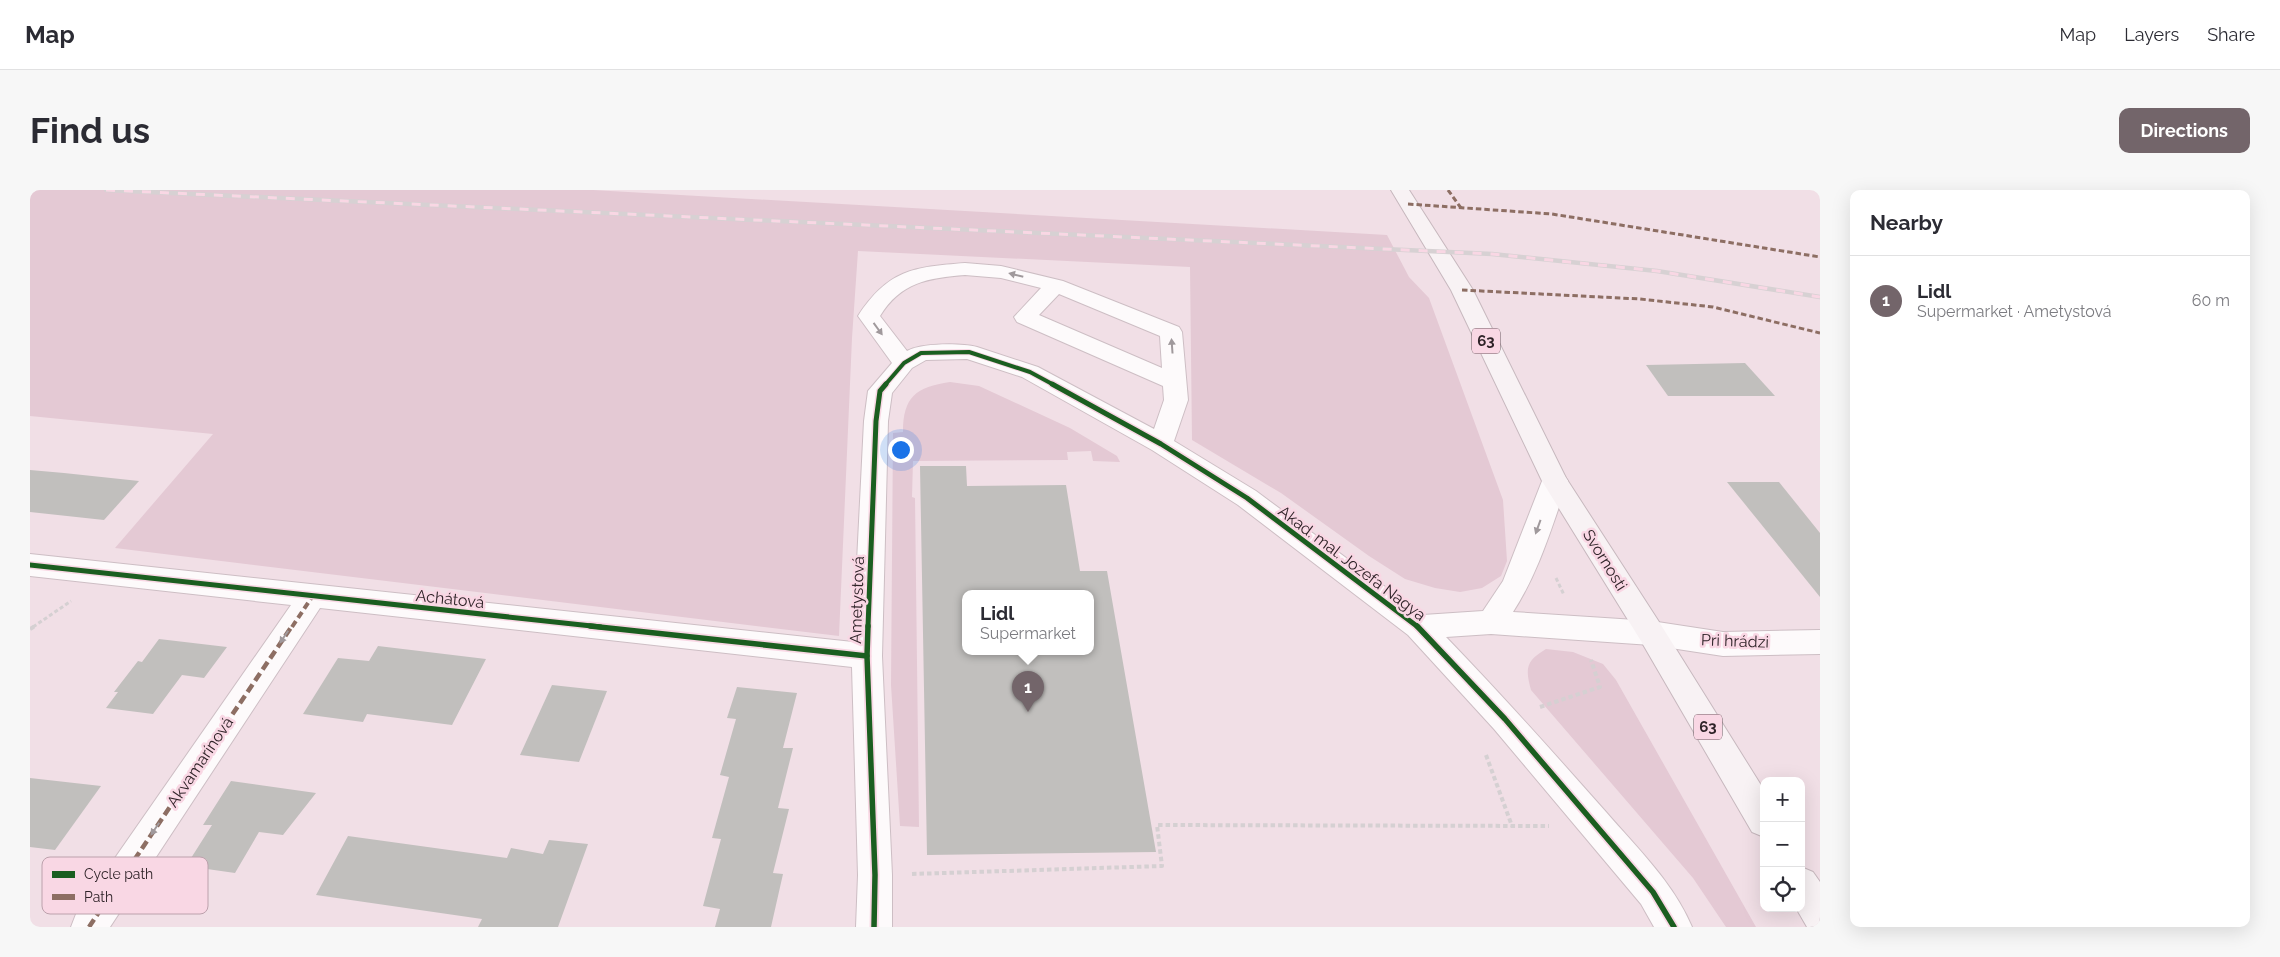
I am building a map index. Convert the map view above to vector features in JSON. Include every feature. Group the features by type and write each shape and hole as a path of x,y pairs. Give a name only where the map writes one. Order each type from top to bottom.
{"main road":[{"name":"Svornosti","path":"1400,190 1462,290 1555,481 1651,633 1760,814"},
{"path":"1805,891 1820,915"}],"street":[{"path":"912,358 869,316 881,298 899,283 925,274 951,269 1007,273 1056,285 1073,314 1128,338 1171,332 1176,400 1161,444"},
{"path":"1056,285 1025,316 1073,314 1128,338 1175,382"},
{"name":"Akad. mal. Jozefa Nagya","path":"912,358 969,352 1030,372 1161,444 1247,498 1418,627 1506,719 1653,892 1674,927"},
{"name":"Ametystová","path":"874,927 875,875 867,656 876,421 880,391 912,358"},
{"path":"1490,622 1515,586 1555,481"},
{"name":"Achátová","path":"30,565 867,656"},
{"name":"Akvamarínová","path":"136,857 312,597"},
{"name":"Pri hrádzi","path":"1418,627 1490,622 1651,633 1723,644 1820,642"},
{"name":"Akvamarínová","path":"89,927 98,914"}],"path":[{"path":"1512,826 1477,730 1600,687 1579,628 1554,575"},
{"path":"30,630 75,598"},
{"path":"911,874 1162,866 1157,825 1558,826"}],"shaded area":[{"path":"30,190 593,190 1387,235 1409,277 1429,298 1503,500 1507,561 1501,576 1482,588 1460,592 1435,588 1405,579 1369,556 1281,493 1192,440 1190,267 858,251 852,338 839,636 115,548 213,434 30,416"},
{"path":"950,382 979,386 1070,428 1117,456 1120,462 1093,461 1091,451 1067,452 1068,460 913,461 912,497 915,498 919,827 900,826 891,685 893,433 903,432 906,410 914,396 928,387"},
{"path":"1546,649 1573,652 1603,664 1616,680 1756,927 1726,927 1693,878 1531,690 1528,676 1529,666 1534,657"}],"building":[{"path":"1745,363 1775,396 1668,396 1646,365"},
{"path":"920,466 966,466 967,486 1066,485 1080,571 1107,571 1156,852 927,855"},
{"path":"30,470 139,481 104,520 30,512"},
{"path":"1727,482 1779,482 1820,533 1820,597"},
{"path":"159,639 227,647 204,678 182,675 153,714 106,708 118,692 114,692 138,661 142,662"},
{"path":"378,646 486,659 452,725 367,714 363,722 303,714 338,658 369,661"},
{"path":"552,685 607,691 579,762 520,755"},
{"path":"737,687 797,693 783,748 793,748 778,808 789,809 773,873 783,874 771,927 715,927 720,909 703,906 721,839 712,838 729,777 720,775 736,719 727,718"},
{"path":"30,778 101,786 55,850 30,847"},
{"path":"231,781 316,793 283,835 259,832 235,873 208,869 208,857 192,857 212,825 203,825"},
{"path":"348,836 507,858 511,848 543,854 549,840 588,844 558,927 478,927 482,919 316,895"}],"railway":[{"path":"106,190 1492,254 1657,271 1820,297"}],"marked path":[{"path":"1448,190 1461,208"},
{"path":"1408,204 1552,214 1820,257"},
{"path":"1462,290 1640,299 1713,307 1820,333"},
{"path":"136,857 312,597"},
{"path":"89,927 98,914"}],"cycle path":[{"path":"874,927 875,875 867,656 876,421 880,391 904,363 921,353 969,352 1030,372 1161,444 1247,498 1418,627 1505,719 1653,892 1674,927"},
{"path":"30,565 867,656"}],"place":[{"name":"Lidl","path":"1028,712"}]}
